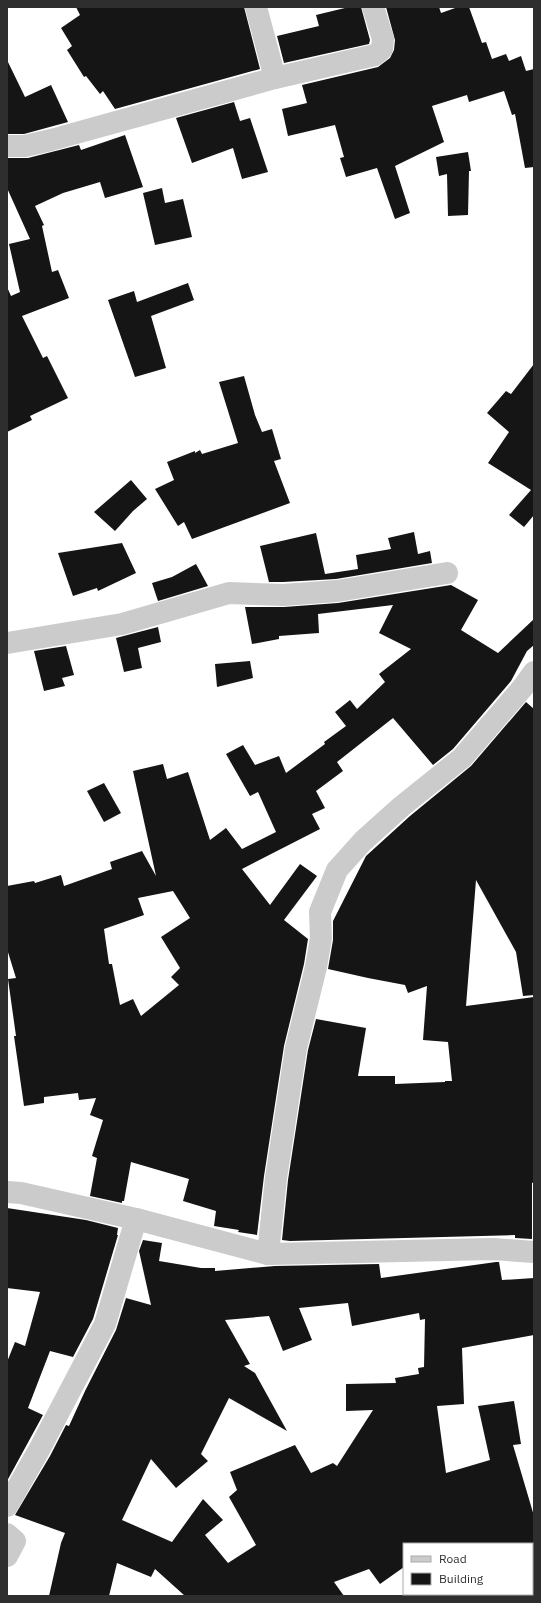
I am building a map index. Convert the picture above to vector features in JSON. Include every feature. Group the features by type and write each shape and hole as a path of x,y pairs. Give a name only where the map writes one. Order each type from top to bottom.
{"street":[{"path":"256,7 276,78"},
{"path":"7,146 25,146 51,140 276,78 375,55 382,49 383,39 373,7"},
{"path":"7,643 122,624 229,593 283,595 337,591 447,573"},
{"path":"268,1254 276,1178 296,1048 320,946 320,912 337,870 363,841 402,806 462,758 524,686 534,672"},
{"path":"7,1192 21,1193 136,1219 268,1254 493,1249 534,1252"},
{"path":"7,1506 39,1450 105,1324 136,1219"},
{"path":"7,1534 15,1541 7,1556"}],"building":[{"path":"76,7 244,7 260,69 115,109 103,91 100,94 86,76 84,77 67,50 72,46 61,28 80,15"},
{"path":"349,7 361,7 370,40 369,44 284,63 277,36 319,26 316,15"},
{"path":"386,7 439,7 441,13 458,7 469,7 482,43 486,42 492,59 506,54 509,61 521,56 526,71 534,69 534,167 525,168 515,114 512,115 504,91 469,102 467,95 432,106 444,142 395,166 410,213 395,219 377,168 346,177 340,158 344,157 335,125 288,136 282,109 307,103 302,85 378,67 390,58 394,50 395,40"},
{"path":"7,60 25,97 51,85 68,122 24,134 7,134"},
{"path":"234,102 240,121 250,118 268,172 242,179 233,148 192,163 176,118"},
{"path":"125,135 143,187 105,198 100,182 63,193 35,206 44,225 42,226 52,272 58,270 69,298 22,316 43,358 47,356 68,398 30,416 32,420 7,432 7,287 11,296 20,292 9,244 30,239 7,188 7,158 28,158 79,145 81,150"},
{"path":"468,152 471,171 469,171 468,215 448,216 447,174 439,176 436,157"},
{"path":"162,188 165,203 183,199 192,237 155,245 143,193"},
{"path":"188,283 194,300 151,316 166,368 135,377 108,300 134,291 137,302"},
{"path":"534,364 534,515 524,527 509,515 531,490 488,463 509,432 487,413 506,391 511,394"},
{"path":"244,376 255,415 262,432 272,429 281,459 274,461 290,503 192,539 184,522 178,526 155,489 174,480 167,462 195,451 195,453 200,450 202,454 238,443 219,382"},
{"path":"131,480 147,499 133,511 115,531 94,512"},
{"path":"414,532 418,554 430,551 432,563 336,579 269,582 260,546 316,533 325,574 358,569 356,555 391,549 388,538"},
{"path":"122,543 136,573 98,591 97,588 73,596 58,553"},
{"path":"196,564 208,586 158,601 152,583 172,577"},
{"path":"451,585 478,600 461,630 498,653 534,619 534,645 527,651 511,681 453,749 433,765 393,718 337,762 343,771 316,791 325,808 312,814 320,829 242,869 270,905 300,864 317,876 284,920 308,939 304,964 284,1046 264,1176 257,1235 238,1232 239,1230 214,1226 216,1211 183,1201 189,1179 131,1162 124,1201 122,1201 122,1203 90,1196 97,1158 92,1156 103,1120 90,1115 96,1098 79,1100 78,1093 44,1097 44,1103 24,1106 8,979 16,978 7,949 7,886 34,881 35,883 61,875 64,886 112,869 110,862 142,851 156,876 133,771 163,764 167,779 188,772 210,840 226,828 242,849 276,832 258,792 250,796 226,754 243,745 255,765 279,756 286,773 325,744 324,742 346,726 335,712 350,700 357,709 385,682 379,674 411,649 379,633 393,605 318,614 319,633 279,636 279,639 252,644 245,607 284,607 338,603","holes":["173,891 190,918 161,937 180,968 171,977 179,985 141,1016 133,999 120,1005 112,964 109,964 104,929 144,915 138,898"]},
{"path":"158,627 161,642 138,648 142,668 124,672 116,638"},
{"path":"66,646 74,675 62,678 65,686 44,691 34,651"},
{"path":"250,661 253,678 217,687 215,664"},
{"path":"526,702 534,709 534,995 523,996 516,952 476,880 466,1006 534,997 534,1182 532,1183 532,1239 515,1238 515,1235 282,1240 288,1180 308,1050 316,1019 366,1028 358,1076 395,1076 395,1084 452,1081 448,1042 423,1040 427,986 408,993 405,985 328,969 333,940 333,921 366,856 410,816 471,766"},
{"path":"104,783 121,813 104,822 87,791"},
{"path":"7,1208 86,1220 118,1228 118,1235 93,1319 73,1357 50,1351 28,1408 43,1415 7,1481 7,1362 15,1342 25,1346 40,1292 7,1288"},
{"path":"143,1240 162,1243 159,1261 201,1268 215,1268 215,1271 275,1266 379,1264 381,1278 499,1262 502,1280 534,1278 534,1335 462,1348 464,1404 437,1406 446,1473 490,1460 478,1406 514,1401 521,1444 513,1445 534,1516 534,1544 403,1543 403,1568 380,1584 369,1569 334,1582 344,1596 185,1596 155,1569 151,1577 117,1563 109,1596 49,1596 61,1543 65,1533 15,1515 50,1456 66,1425 69,1426 116,1330 126,1298 151,1305 139,1251","holes":["348,1303 352,1326 419,1313 420,1320 425,1319 424,1367 418,1368 419,1374 395,1378 396,1383 346,1384 346,1411 373,1410 337,1466 333,1463 311,1473 295,1445 230,1472 237,1490 229,1497 256,1545 228,1563 205,1535 223,1520 203,1499 172,1542 122,1520 151,1459 176,1488 208,1461 201,1454 229,1398 287,1431 255,1373 244,1366 250,1364 225,1320 269,1316 283,1351 312,1340 299,1308"]}]}
